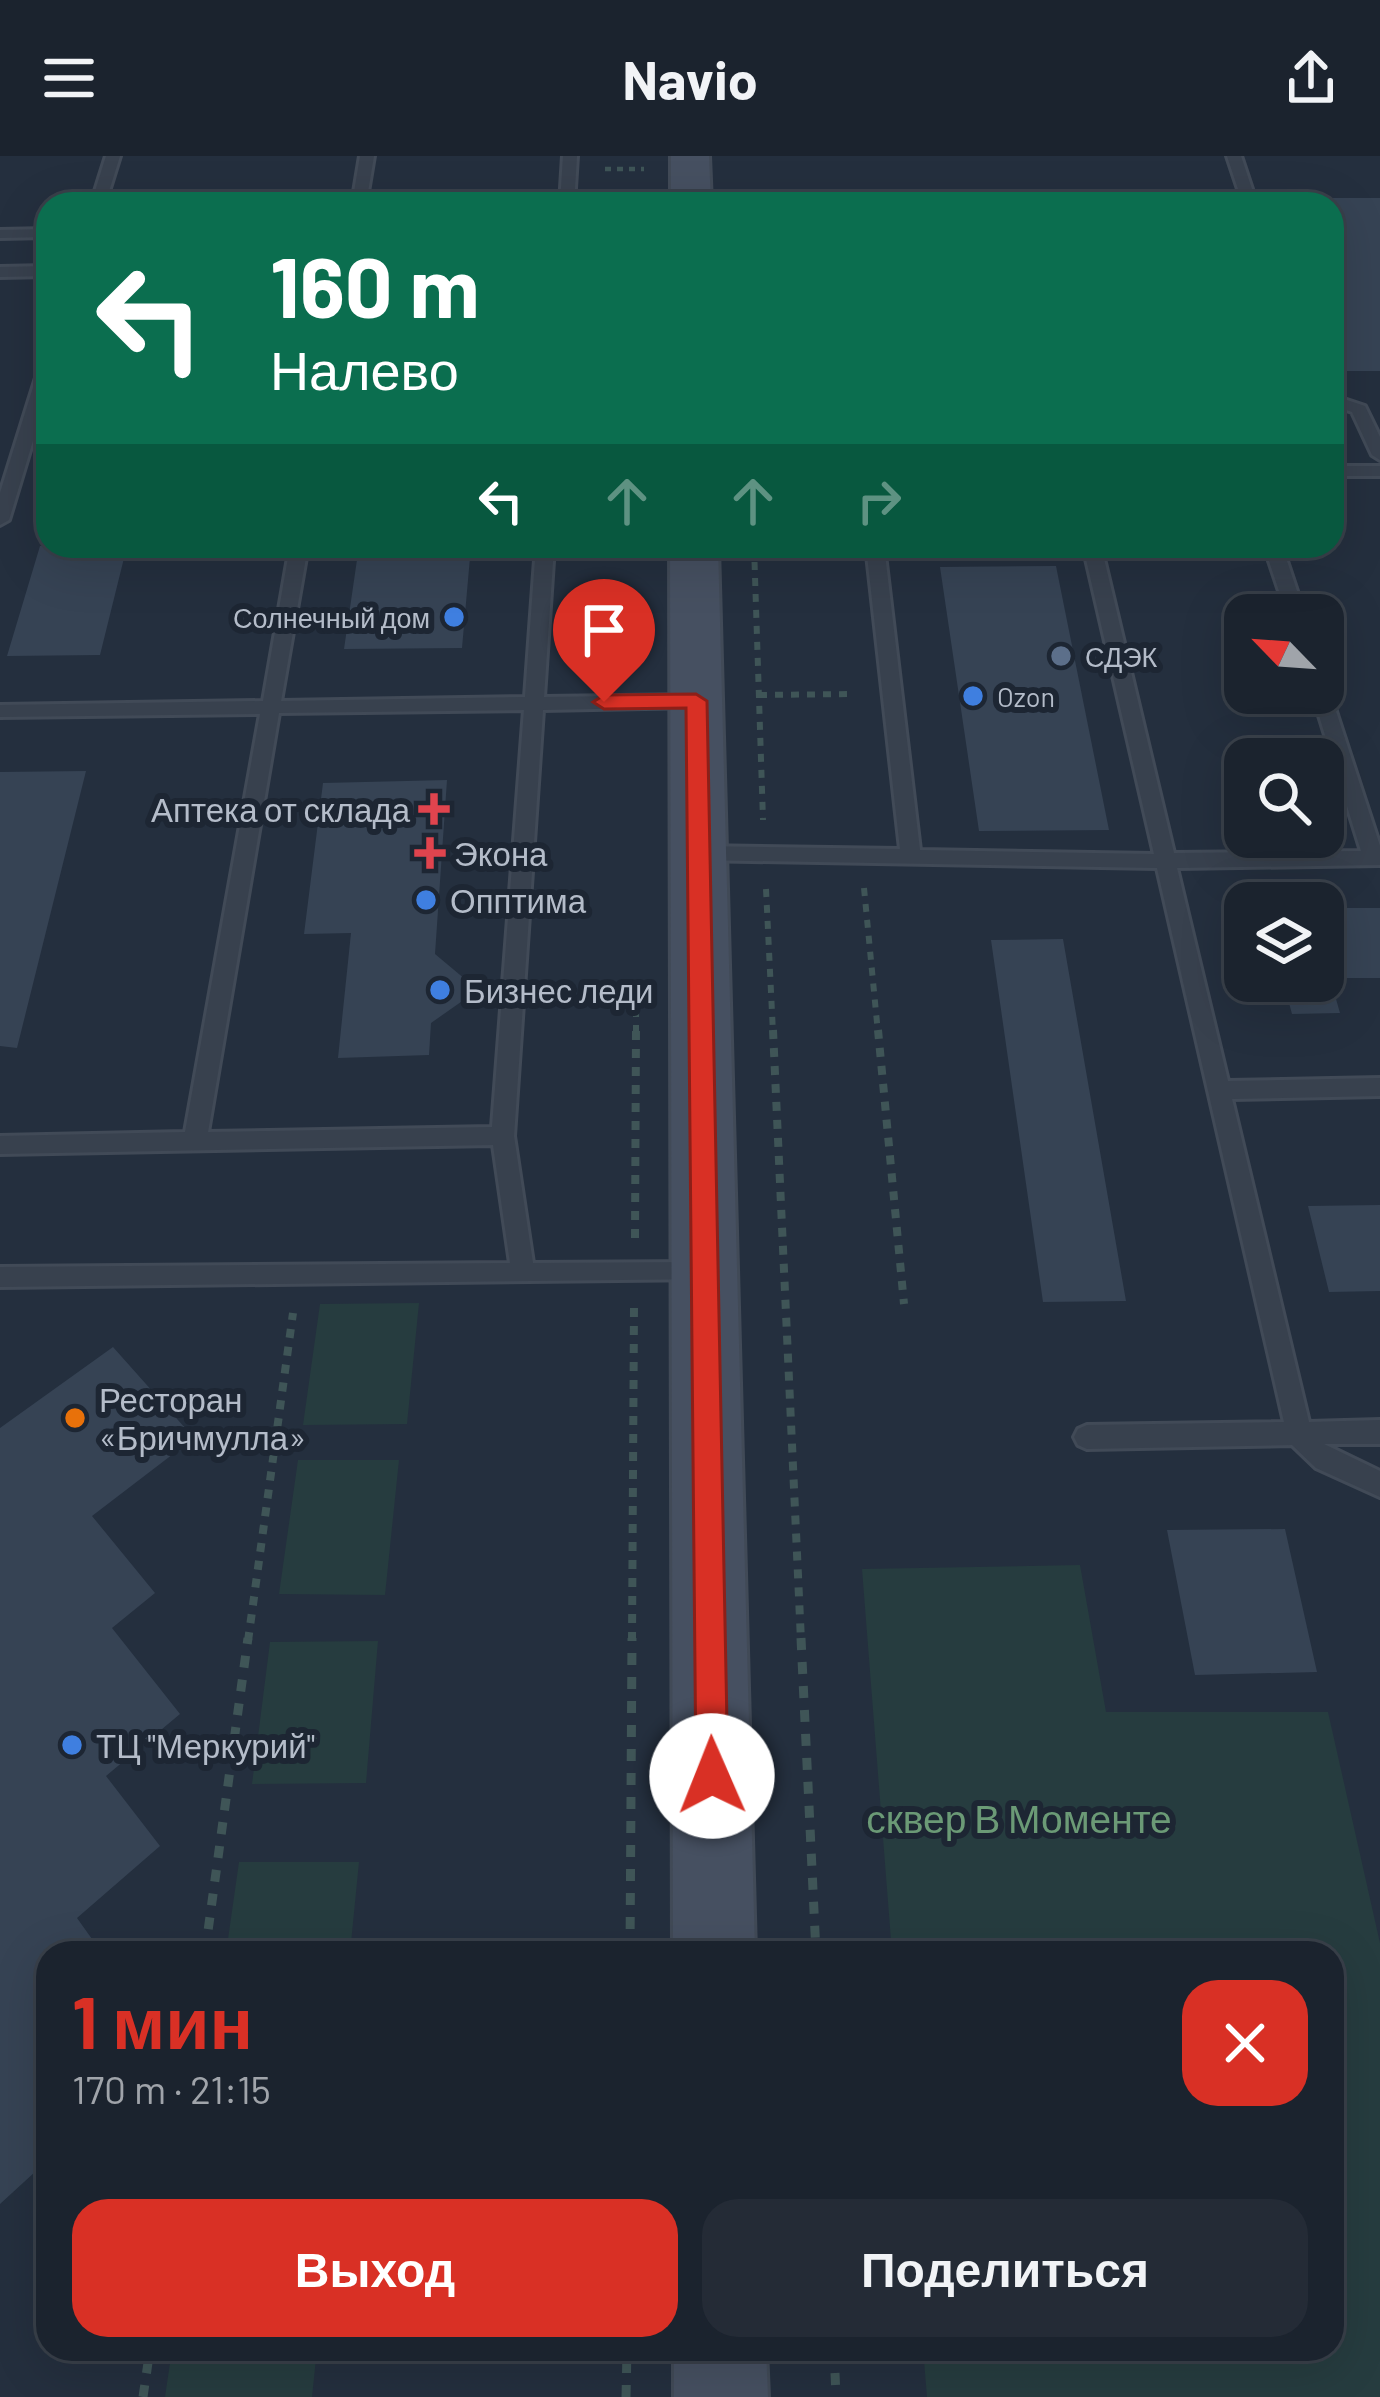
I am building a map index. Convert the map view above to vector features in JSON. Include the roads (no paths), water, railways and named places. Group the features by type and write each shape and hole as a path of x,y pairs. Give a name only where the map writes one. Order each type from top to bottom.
{"main road":[{"path":"691,156 691,192"},
{"path":"697,558 728,698 698,853 714,1941"},
{"path":"720,2361 721,2397"}],"lane":[{"path":"102,192 113,156"},
{"path":"361,192 367,156"},
{"path":"568,192 570,156"},
{"path":"1234,156 1246,192"},
{"path":"0,234 36,233"},
{"path":"0,272 36,272"},
{"path":"0,520 36,404"},
{"path":"1344,404 1359,409 1380,455"},
{"path":"1344,471 1380,471"},
{"path":"195,1142 297,558"},
{"path":"523,1273 503,1136 543,558"},
{"path":"876,558 910,855"},
{"path":"1095,558 1299,1432 1308,1450 1325,1462 1380,1485"},
{"path":"1278,558 1289,594"},
{"path":"0,711 728,698"},
{"path":"698,853 1162,861 1377,859 1328,714"},
{"path":"1216,1090 1380,1087"},
{"path":"0,1145 503,1136"},
{"path":"0,1277 705,1272"},
{"path":"1088,1437 1380,1432"}],"place":[{"name":"Солнечный дом","path":"454,617"},
{"name":"СДЭК","path":"1061,656"},
{"name":"Ozon","path":"973,696"},
{"name":"Аптека от склада","path":"434,809"},
{"name":"Экона","path":"430,853"},
{"name":"Опптима","path":"426,900"},
{"name":"Бизнес леди","path":"440,990"},
{"name":"Ресторан «Бричмулла»","path":"75,1418"},
{"name":"ТЦ \"Меркурий\"","path":"72,1745"}],"park label":[{"name":"сквер В Моменте","path":"1019,1817"}]}
